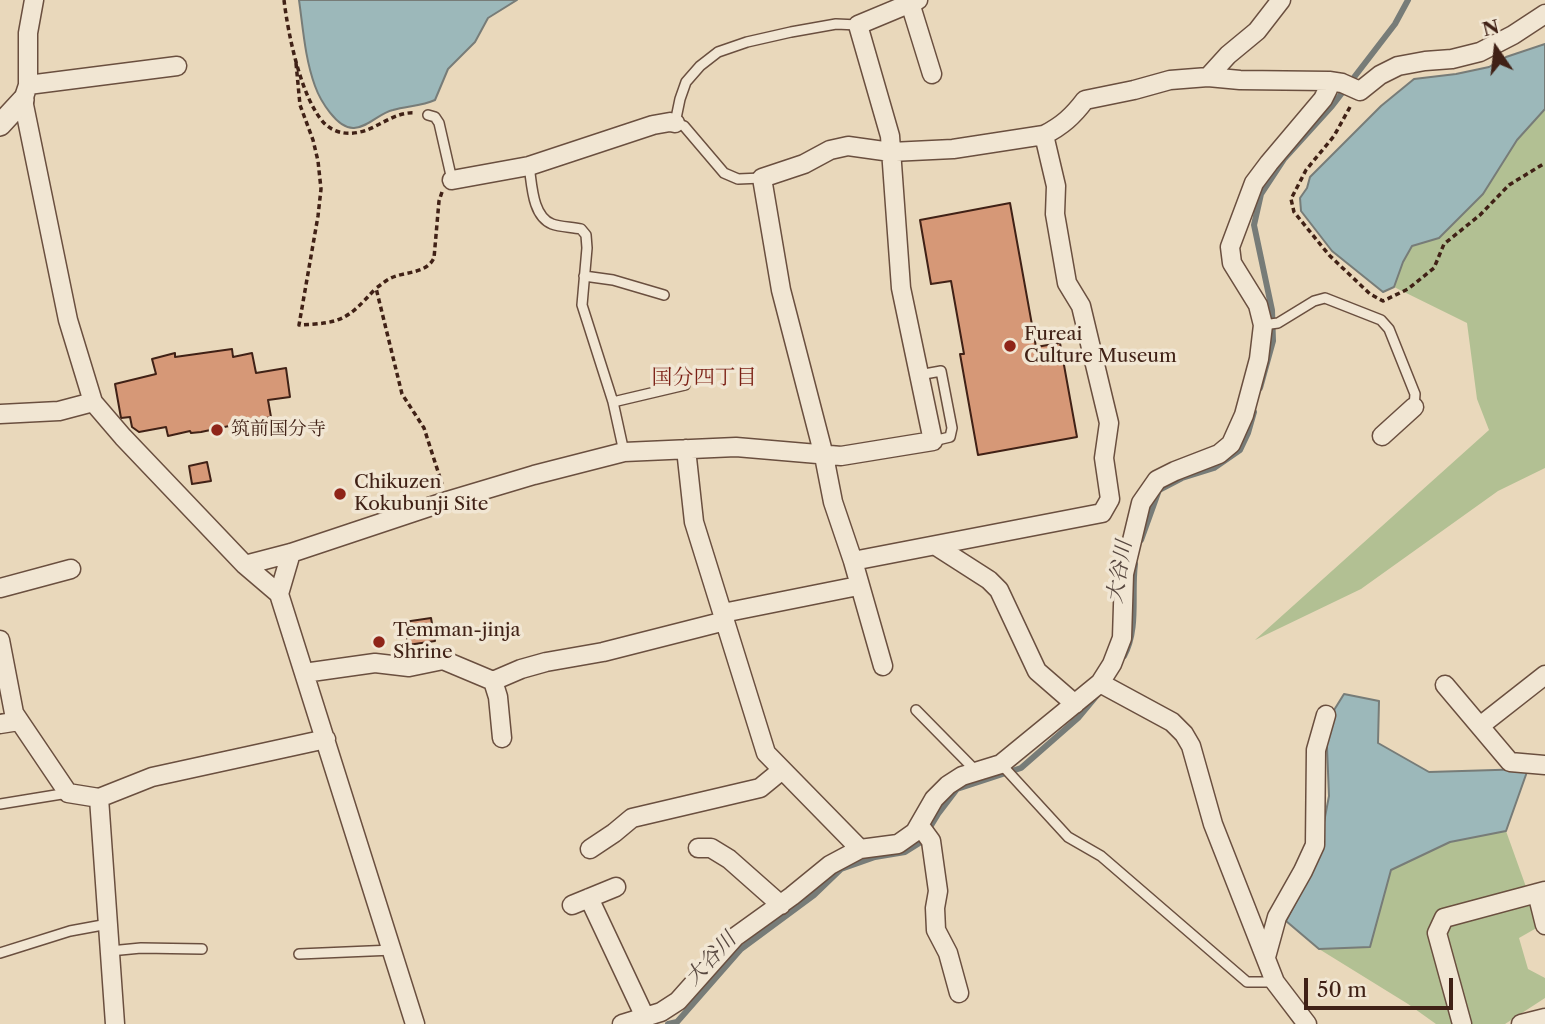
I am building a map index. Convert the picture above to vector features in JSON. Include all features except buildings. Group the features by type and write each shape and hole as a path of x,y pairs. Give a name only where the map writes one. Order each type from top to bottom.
{"street":[{"path":"34,0 28,33 26,93 68,320 93,402 245,565 279,594 415,1024"},
{"path":"1209,77 1228,55 1257,31 1281,0"},
{"path":"245,565 291,553 534,475 624,452 736,447 841,456 933,441 901,288 890,136 858,25 914,2 932,74"},
{"path":"883,666 833,502 824,456 781,290 762,178 804,163 821,153 848,146 891,152 953,149 1044,135 1072,117 1085,100 1170,80 1209,77 1329,81 1360,91 1380,75 1398,66 1452,60 1480,52 1513,35 1545,13"},
{"path":"0,125 26,93 177,66"},
{"path":"622,1024 661,1012 678,1000 735,937 781,905 830,865 860,849 898,844 915,832 934,799 948,785 962,776 1001,764 1100,683 1112,664 1122,638 1124,574 1141,503 1157,480 1219,454 1231,444 1244,415 1259,359 1263,325 1258,304 1231,263 1230,247 1254,183 1323,99 1329,81"},
{"path":"452,180 529,166 653,125 675,123"},
{"path":"853,561 1102,513 1110,499 1104,458 1109,423 1081,306 1067,283 1055,214 1056,186 1044,135"},
{"path":"0,414 58,411 93,402"},
{"path":"1381,436 1413,407"},
{"path":"686,449 694,522 766,753 860,849"},
{"path":"1110,499 1141,503"},
{"path":"936,545 989,580 999,590 1037,671 1075,704"},
{"path":"279,594 291,553"},
{"path":"0,588 71,569"},
{"path":"304,673 375,663 409,667 443,660 493,681 545,662 603,652 724,617 859,586"},
{"path":"0,640 14,713 68,793 99,798 152,777 326,738"},
{"path":"1480,726 1545,675"},
{"path":"493,681 498,697 502,738"},
{"path":"1100,683 1172,722 1184,734 1191,746 1213,824 1265,957 1276,982 1307,1024"},
{"path":"1445,685 1510,762 1545,765"},
{"path":"1265,957 1277,917 1315,845 1316,750 1326,715"},
{"path":"0,724 19,720"},
{"path":"590,849 632,818 760,788 782,770"},
{"path":"99,798 115,1024"},
{"path":"920,826 931,841 938,891 935,908 936,930 948,953 959,993"},
{"path":"698,848 710,848 729,859 781,905"},
{"path":"617,887 580,901 645,1017"},
{"path":"1462,1024 1437,933 1444,918 1541,892 1545,925"},
{"path":"1521,1024 1545,1018"}],"lane":[{"path":"762,178 738,179 724,173 684,126 675,123 686,82 718,52 747,42 836,24 858,25"},
{"path":"428,115 435,117 439,123 452,180"},
{"path":"529,166 536,205 541,215 551,224 581,229 586,235 583,305 613,402 624,452"},
{"path":"584,276 613,280 664,295"},
{"path":"1263,325 1278,323 1314,301 1325,298 1381,320 1389,329 1415,394 1413,407"},
{"path":"613,402 685,385"},
{"path":"916,710 976,771"},
{"path":"1001,764 1068,837 1101,856 1247,982 1276,982"},
{"path":"0,804 68,793"},
{"path":"0,953 70,931 108,924"},
{"path":"110,951 141,948 202,949"},
{"path":"299,954 393,950"}],"path":[{"path":"284,0 286,23 296,63 311,103 325,124 337,132 348,134 363,132 394,116 411,112 428,115"},
{"path":"296,63 300,105 313,140 321,189 299,325 330,323 349,315 390,278 427,268 433,258 439,201 442,191 452,180"},
{"path":"1354,88 1350,107 1334,136 1306,170 1291,199 1294,212 1328,255 1370,294 1382,301 1408,289 1434,268 1444,244 1480,215 1509,185 1545,163"},
{"path":"376,288 402,394 424,428 447,502"}],"green space":[{"path":"1545,109 1545,468 1498,491 1361,589 1255,640 1489,430 1477,399 1467,323 1394,287 1412,246 1439,238 1483,194 1517,140"},
{"path":"1506,831 1540,926 1519,938 1528,969 1545,978 1545,998 1505,1024 1436,1024 1319,949 1370,947 1391,870 1450,842"}],"water":[{"path":"299,0 517,0 488,18 475,42 448,69 435,100 388,112 354,128 341,124 317,92 307,54"},
{"path":"1545,44 1545,109 1517,140 1483,194 1439,238 1412,246 1394,287 1383,292 1332,251 1301,211 1300,198 1310,177 1381,106 1414,79 1489,67 1506,57"},
{"path":"1344,694 1379,701 1378,743 1429,772 1528,769 1506,831 1450,842 1391,870 1370,947 1319,949 1286,921 1316,864 1329,796 1326,723"}],"waterway":[{"name":"大谷川","path":"1260,388 1273,341 1272,310 1254,225 1261,194 1284,159 1332,106 1395,24 1408,0"},
{"name":"大谷川","path":"1141,540 1159,490 1182,478 1214,468 1240,450 1254,412"},
{"name":"大谷川","path":"1124,656 1133,622 1135,564"},
{"name":"大谷川","path":"668,1024 677,1022 741,949 814,895 841,869 875,857 905,852 921,842 957,789 1021,768 1078,718 1098,694"}],"place":[{"name":"Fureai Culture Museum","path":"1010,346"},
{"name":"筑前国分寺","path":"217,430"},
{"name":"Chikuzen Kokubunji Site","path":"340,494"},
{"name":"Temman-jinja Shrine","path":"379,642"}],"district":[{"name":"国分四丁目","path":"704,378"}]}
